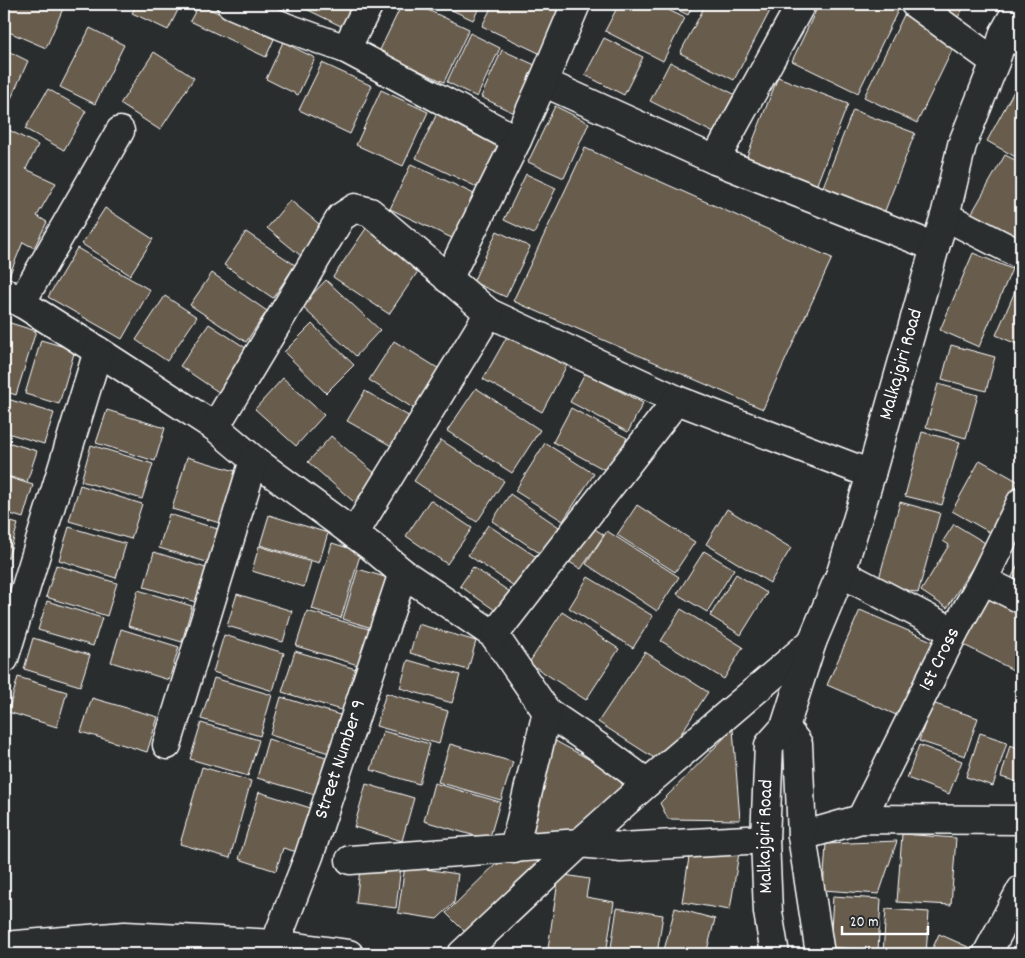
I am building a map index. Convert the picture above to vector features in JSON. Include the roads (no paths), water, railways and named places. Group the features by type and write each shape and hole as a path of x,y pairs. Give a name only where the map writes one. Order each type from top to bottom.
{"street":[{"path":"230,4 285,27 346,49 517,140"},
{"path":"346,49 369,4"},
{"path":"448,279 517,140 576,4"},
{"path":"715,160 801,4"},
{"path":"915,4 994,62"},
{"name":"Malkajgiri Road","path":"775,954 768,912 765,839 768,746 785,727 812,642 841,573 872,474 945,216 962,145 994,62 1013,38 1020,4"},
{"path":"543,82 715,160 935,247"},
{"path":"120,131 12,297 98,350 215,427 254,460 372,547 403,573 494,635 547,712 647,783"},
{"path":"215,427 341,217 355,208 370,212 489,313 677,400 872,474"},
{"path":"945,216 1021,255"},
{"path":"354,534 489,313"},
{"path":"4,659 98,350"},
{"path":"494,635 677,400"},
{"path":"167,745 254,460"},
{"name":"1st Cross","path":"861,819 1021,502"},
{"name":"Street Number 9","path":"275,944 309,856 403,573"},
{"path":"841,573 954,632"},
{"path":"983,580 1021,599"},
{"path":"462,954 647,783 812,642"},
{"path":"514,849 547,712"},
{"name":"Malkajgiri Road","path":"785,727 798,744 802,836 820,954"},
{"path":"802,836 861,819 1021,820"},
{"path":"350,860 580,843 621,847 765,839"},
{"path":"987,954 1021,890"},
{"path":"4,946 125,936 275,944 350,954"}]}
